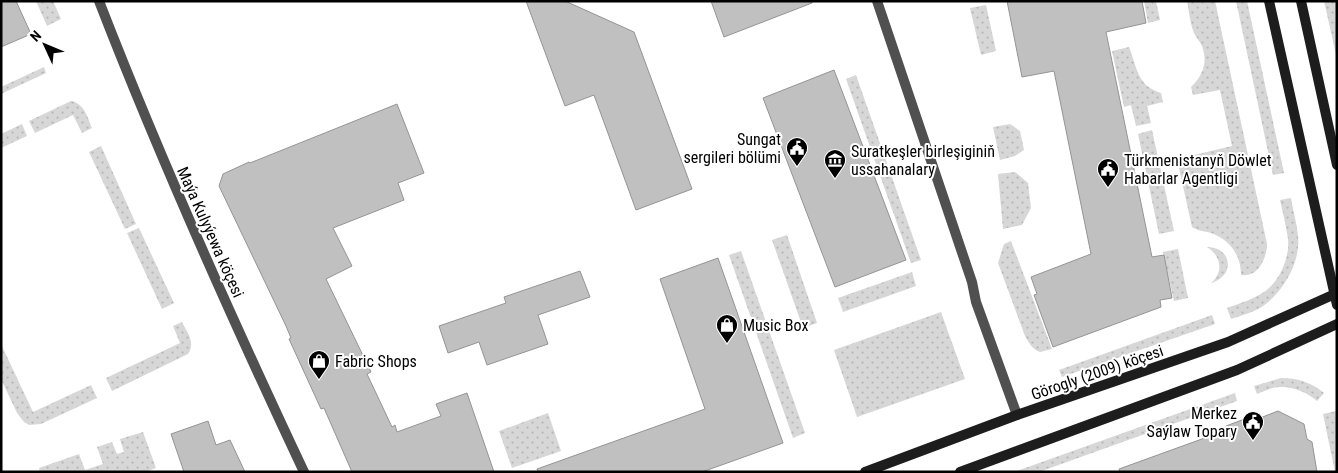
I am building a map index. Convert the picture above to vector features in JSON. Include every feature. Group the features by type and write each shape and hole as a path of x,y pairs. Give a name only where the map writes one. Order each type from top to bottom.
{"street":[{"name":"Maýa Kulyýewa köçesi","path":"98,1 154,140 240,334 304,472"},
{"path":"877,1 972,282 976,302 1017,416"},
{"path":"1269,1 1336,293 1337,305"},
{"path":"1302,1 1337,165"},
{"name":"Görogly (2009) köçesi","path":"864,472 1228,342 1336,293"},
{"path":"960,472 1237,370 1337,324"}],"shaded area":[{"path":"36,1 53,1 61,19 47,26"},
{"path":"1144,1 1156,1 1160,20 1148,23"},
{"path":"1187,1 1215,1 1267,244 1267,249 1260,266 1257,270 1247,275 1241,275 1237,255 1229,244 1218,236 1192,227 1177,159 1232,146 1220,90 1193,95 1191,87 1199,78 1203,68 1204,52 1193,29"},
{"path":"1236,1 1247,1 1284,173 1273,175"},
{"path":"1324,1 1337,1 1337,59"},
{"path":"986,5 996,51 981,55 970,8"},
{"path":"1129,47 1142,81 1153,90 1161,93 1163,102 1147,106 1151,123 1136,126 1131,105 1124,107 1112,51"},
{"path":"44,67 46,73 1,94 1,87"},
{"path":"856,75 921,260 911,263 846,79"},
{"path":"71,101 82,108 92,128 82,133 73,115 35,133 29,121"},
{"path":"22,124 27,136 1,148 1,134"},
{"path":"1010,124 1020,131 1024,150 1015,156 1000,160 993,127"},
{"path":"1152,130 1174,231 1159,234 1138,134"},
{"path":"101,146 136,224 125,229 89,152"},
{"path":"1015,172 1028,183 1031,208 1022,225 1003,229 998,174"},
{"path":"1291,198 1298,246 1293,267 1276,295 1268,302 1260,308 1231,319 1227,308 1266,291 1277,279 1285,263 1288,239 1280,200"},
{"path":"139,228 174,303 162,309 127,233"},
{"path":"787,235 817,323 803,328 772,240"},
{"path":"1011,241 1052,349 1037,351 1031,346 1025,336 998,263 1004,244"},
{"path":"1207,247 1215,248 1222,252 1228,262 1224,274 1211,283 1218,273 1219,264 1215,254"},
{"path":"1178,249 1188,298 1174,301 1163,252"},
{"path":"741,251 805,433 793,438 729,255"},
{"path":"912,272 916,286 843,312 838,298"},
{"path":"941,312 965,379 857,417 834,350"},
{"path":"1212,315 1215,324 1062,377 1059,370"},
{"path":"182,322 191,342 188,354 112,391 106,378 180,343 173,326"},
{"path":"1,344 33,412 91,385 97,398 41,424 29,425 17,413 1,379"},
{"path":"1281,378 1304,381 1324,393 1317,401 1300,391 1285,387 1268,389 1257,394 1254,386"},
{"path":"1235,393 1237,401 1039,472 1014,472"},
{"path":"1336,411 1337,472 1335,472 1323,414"},
{"path":"548,413 561,451 512,468 499,431"},
{"path":"143,432 156,468 145,472 40,472 39,468 79,454 85,470 103,464 97,447 112,442 117,454 124,452 120,439"}],"building":[{"path":"1,1 16,1 31,34 1,47"},
{"path":"526,1 565,1 634,32 692,189 636,210 594,95 565,106"},
{"path":"711,1 812,1 812,3 724,37"},
{"name":"Türkmenistanyň Döwlet Habarlar Agentligi","path":"1007,1 1142,1 1146,23 1106,32 1152,257 1164,255 1172,298 1160,300 1161,307 1053,347 1034,295 1037,294 1031,277 1091,254 1054,71 1022,77"},
{"name":"Suratkeşler birleşiginiň ussahanalary","path":"834,70 906,260 835,287 763,98"},
{"path":"397,104 424,173 398,183 404,200 333,228 352,266 326,279 371,372 367,374 392,427 395,425 397,432 441,416 436,404 467,393 494,472 352,472 324,408 321,409 289,339 291,338 286,326 219,186 223,174 249,162"},
{"path":"718,258 783,443 702,472 538,472 537,469 705,409 660,279"},
{"path":"580,271 590,297 538,315 548,344 487,365 479,342 448,353 439,326 506,303 504,297"},
{"name":"Merkez Saýlaw Topary","path":"1278,411 1304,424 1307,439 1312,442 1317,472 1120,472 1119,469 1224,431 1226,426 1255,415 1260,418"},
{"path":"208,421 216,445 230,440 245,472 184,472 171,434"}],"place":[{"name":"Sungat sergileri bölümi","path":"797,167"},
{"name":"Suratkeşler birleşiginiň ussahanalary","path":"835,179"},
{"name":"Türkmenistanyň Döwlet Habarlar Agentligi","path":"1108,188"},
{"name":"Music Box","path":"727,344"},
{"name":"Fabric Shops","path":"319,380"},
{"name":"Merkez Saýlaw Topary","path":"1253,441"}]}
